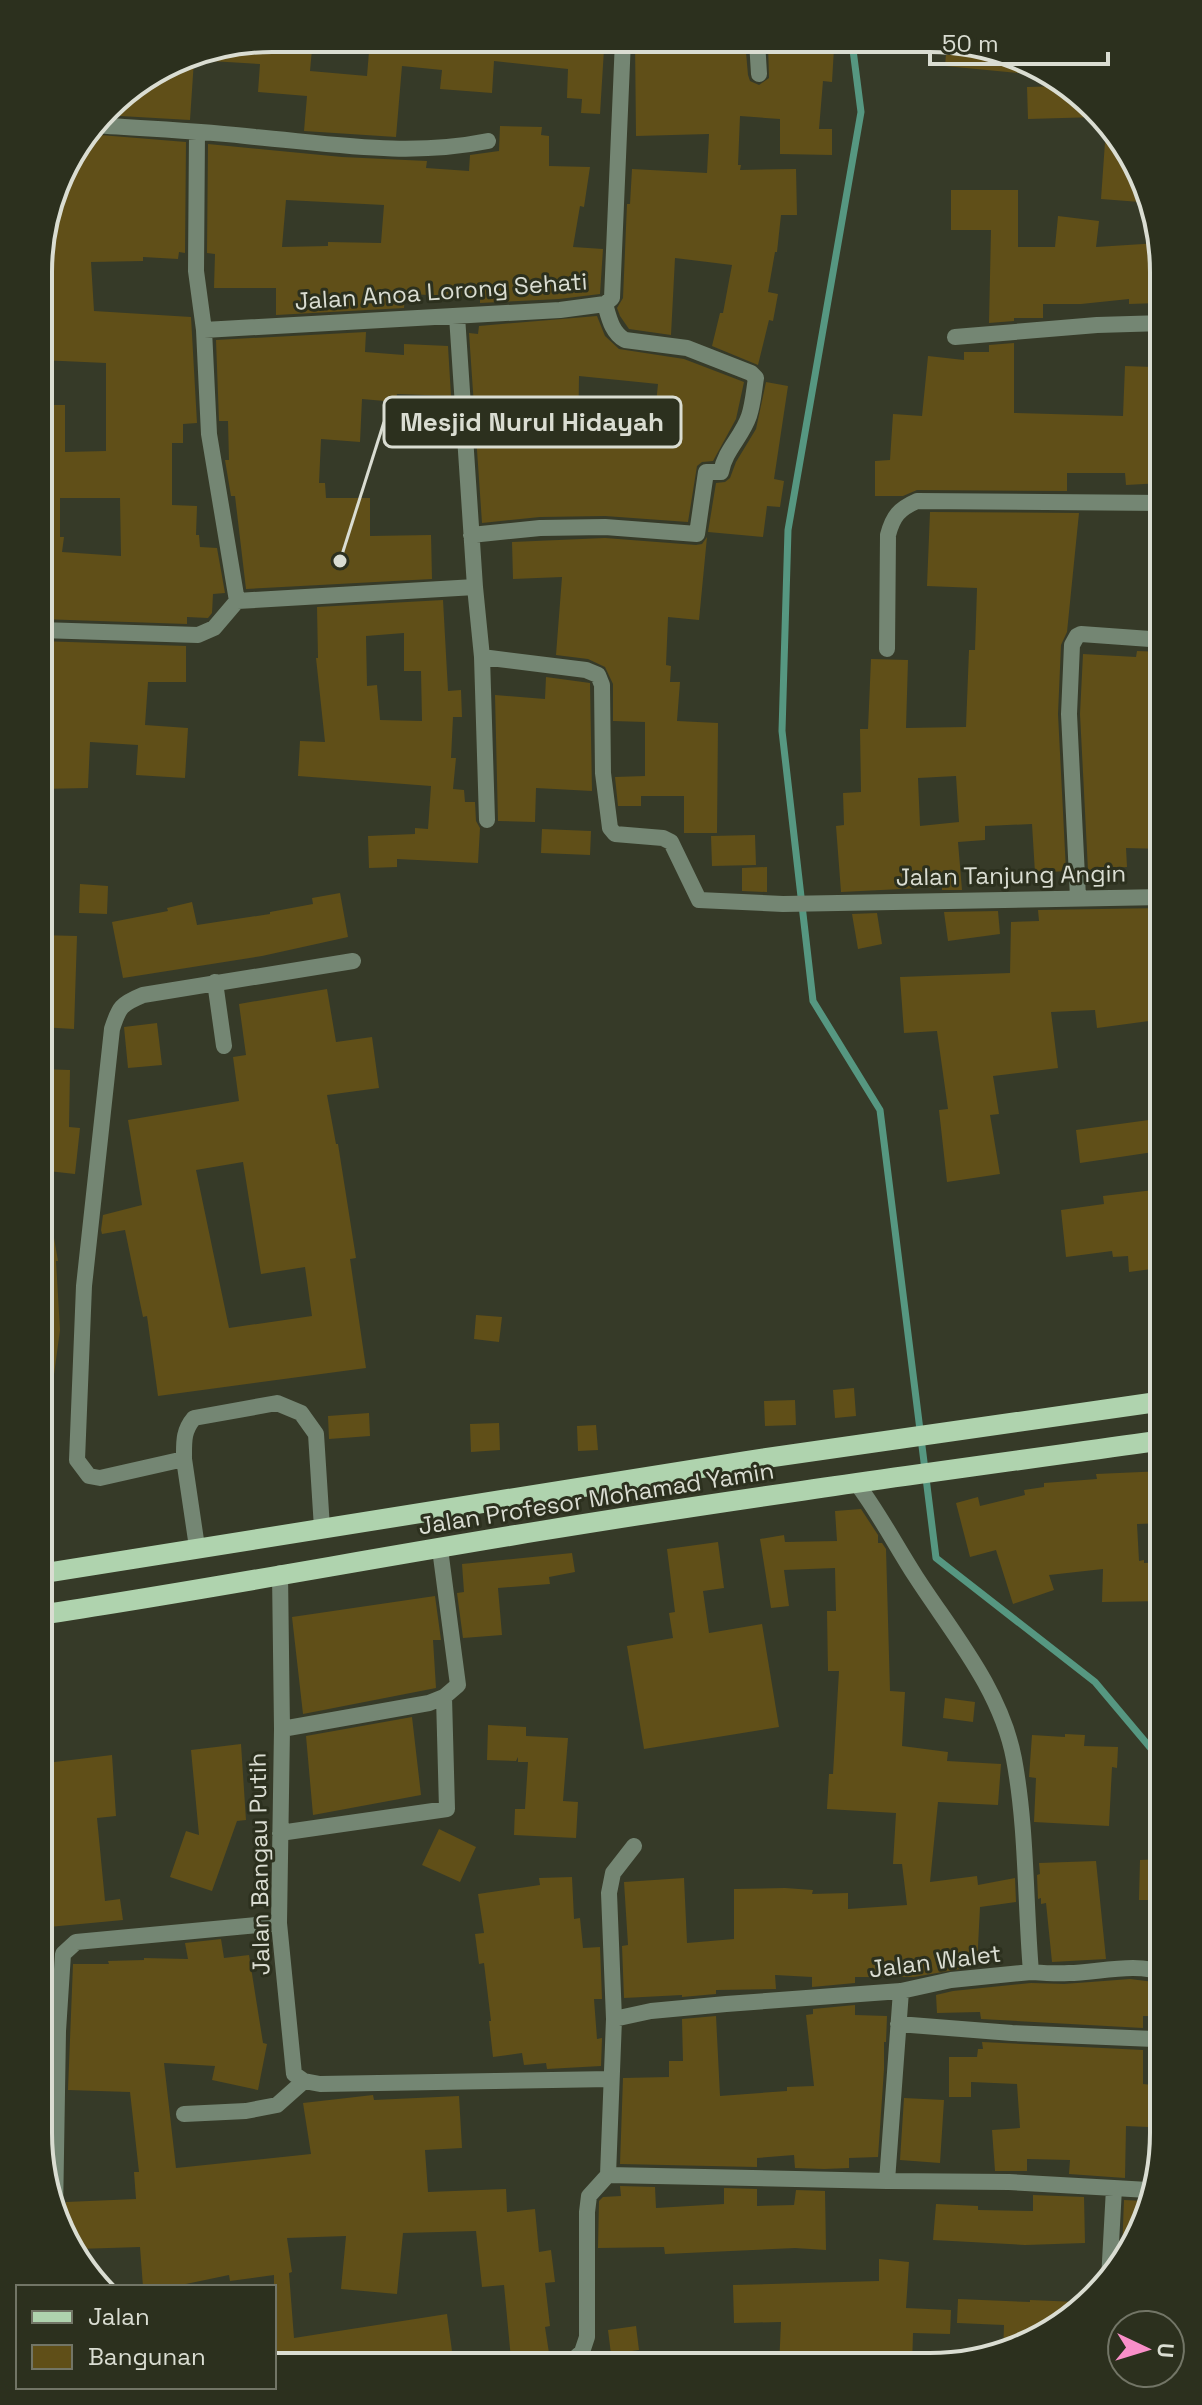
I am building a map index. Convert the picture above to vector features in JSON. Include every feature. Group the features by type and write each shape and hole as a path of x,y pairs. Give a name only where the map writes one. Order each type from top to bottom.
{"main road":[{"name":"Jalan Profesor Mohamad Yamin","path":"52,1572 746,1461 1150,1403"},
{"name":"Jalan Profesor Mohamad Yamin","path":"52,1613 555,1529 1150,1442"}],"street":[{"name":"Jalan Anoa Lorong Sehati","path":"204,330 605,304 612,298 622,52"},
{"path":"758,52 759,74"},
{"path":"107,126 389,150 424,150 488,141"},
{"path":"197,132 196,271 204,330 209,434 237,601"},
{"path":"471,535 540,528 605,527 697,534 706,472 721,472 724,456 749,416 756,378 751,373 687,348 618,337 605,304"},
{"path":"457,316 482,657 487,820"},
{"path":"955,337 1150,323"},
{"path":"887,649 888,535 892,518 902,507 917,501 1150,503"},
{"path":"52,630 198,635 214,628 237,601 475,587"},
{"path":"1078,897 1069,714 1072,645 1081,634 1150,639"},
{"name":"Jalan Tanjung Angin","path":"482,657 586,670 598,675 602,685 603,773 610,828 615,834 667,839 675,849 699,900 783,904 1150,897"},
{"path":"184,1459 111,1477 89,1476 77,1460 84,1286 112,1029 118,1010 126,1002 143,995 353,961"},
{"path":"215,982 224,1046"},
{"path":"197,1547 184,1459 183,1438 187,1427 194,1418 277,1403 301,1413 316,1434 322,1528"},
{"name":"Jalan Walet","path":"614,2019 651,2011 711,2005 901,1991 951,1980 1031,1972 1027,1866 1014,1759 1008,1735 979,1672 857,1484"},
{"path":"282,1729 429,1703 444,1697 458,1685 440,1549"},
{"name":"Jalan Bangau Putih","path":"280,1573 282,1729 279,1923 291,2060 294,2074 304,2081"},
{"path":"280,1833 447,1809 444,1697"},
{"path":"581,2353 587,2337 589,2196 608,2175 614,2019 609,1893 613,1873 634,1846"},
{"path":"56,2174 58,2031 63,1954 76,1942 279,1923"},
{"path":"1031,1972 1150,1970"},
{"path":"887,2181 901,1991"},
{"path":"898,2024 1150,2039"},
{"path":"184,2114 246,2111 277,2105 304,2081 320,2084 611,2079"},
{"path":"608,2175 1009,2182 1143,2190"},
{"path":"1110,2259 1114,2188"}],"building":[{"path":"257,52 312,52 310,71 367,76 369,52 604,52 600,114 581,113 582,99 567,98 568,69 494,61 492,93 440,89 442,70 402,66 396,137 304,131 307,96 258,92 260,64 210,61"},
{"path":"635,52 746,52 750,81 759,85 769,78 768,52 834,52 832,82 823,81 819,129 832,129 832,155 780,154 780,119 740,116 740,170 796,169 797,215 781,215 768,292 778,294 773,321 769,320 758,365 712,346 720,313 723,313 732,265 675,258 671,335 629,329 620,316 617,308 623,298 627,204 630,204 632,169 707,173 709,134 636,136"},
{"path":"946,52 973,56 1025,74 945,66"},
{"path":"194,67 190,120 117,116 162,81"},
{"path":"1048,86 1086,117 1028,119 1027,87"},
{"path":"500,126 542,127 541,135 549,136 549,166 590,167 584,207 580,206 573,247 603,249 600,294 480,303 480,297 405,294 404,308 276,315 276,288 214,288 215,254 207,253 208,144 342,157 427,161 426,168 469,171 470,155 499,151","holes":["286,200 384,205 381,243 328,242 328,246 282,247"]},
{"path":"100,135 186,142 185,253 179,252 178,259 143,257 143,261 91,262 94,311 191,317 197,423 183,424 183,443 172,443 172,505 197,506 196,535 199,535 200,547 217,548 225,593 213,594 212,613 208,618 187,617 187,624 52,619 52,405 65,405 65,452 106,451 106,363 52,361 52,257 59,215 81,162","holes":["60,498 120,498 121,556 62,552 64,537 60,537"]},
{"path":"1105,139 1127,174 1138,202 1101,199"},
{"path":"951,190 1018,190 1018,247 1055,247 1058,216 1099,221 1096,247 1148,244 1150,303 1129,304 1129,299 1043,304 1043,318 1014,318 1014,321 989,323 991,230 951,230"},
{"path":"597,316 605,336 619,349 684,359 744,382 736,419 713,461 697,466 688,522 605,516 540,517 482,523 469,333 478,334 479,326","holes":["579,376 658,384 652,443 578,445"]},
{"path":"366,332 365,352 404,355 404,344 448,346 451,396 397,394 396,402 362,399 360,442 321,439 319,483 325,483 326,498 370,498 370,536 431,535 432,579 246,589 235,496 231,496 225,460 229,460 228,421 219,421 216,340"},
{"path":"1014,343 1014,413 1123,416 1125,366 1150,367 1150,484 1126,485 1125,473 1067,473 1067,491 917,490 903,496 875,496 875,461 890,460 893,414 922,416 928,356 964,360 964,352 989,352 989,345"},
{"path":"766,382 788,386 774,479 784,481 780,507 767,506 763,537 708,532 716,483 730,478 756,429"},
{"path":"930,512 1079,513 1067,632 1061,645 1058,714 1066,871 1035,873 1032,824 985,826 985,840 958,842 962,890 942,890 942,887 841,892 836,826 844,825 843,793 861,792 860,729 868,729 871,659 908,660 906,728 966,727 969,650 975,650 977,588 927,586","holes":["956,776 959,822 920,826 918,778"]},
{"path":"707,537 699,620 668,617 666,665 671,666 670,682 680,682 677,721 718,723 717,833 684,833 684,796 641,796 641,806 618,806 615,777 645,776 645,722 613,721 613,684 605,667 588,659 556,655 562,577 513,579 512,542 605,538 696,545 702,544"},
{"path":"443,600 448,691 461,690 462,717 453,717 451,758 456,758 453,789 464,790 465,802 475,802 476,821 480,828 478,863 397,859 397,867 369,868 368,836 415,834 415,828 428,829 431,786 298,776 300,741 325,742 316,658 317,607","holes":["404,633 404,671 421,671 422,721 380,720 377,685 367,686 366,636"]},
{"path":"52,641 186,646 186,682 148,682 145,725 188,728 185,778 136,775 138,745 90,742 88,788 52,789"},
{"path":"1137,651 1150,651 1150,849 1126,848 1127,867 1088,870 1080,714 1083,654 1136,657"},
{"path":"546,677 590,683 592,791 536,788 535,822 498,821 495,695 545,699"},
{"path":"542,829 591,831 590,855 541,853"},
{"path":"755,835 756,865 712,866 711,836"},
{"path":"767,867 767,892 742,891 742,868"},
{"path":"80,884 108,886 107,914 79,913"},
{"path":"340,893 348,937 262,956 123,978 112,922 168,911 167,908 192,902 197,925 270,914 313,904 312,898"},
{"path":"1150,908 1150,1021 1097,1028 1095,1010 1051,1012 1058,1068 993,1076 999,1114 990,1115 1000,1174 947,1182 939,1110 948,1109 937,1031 904,1033 900,977 1010,973 1011,922 1039,921 1038,910"},
{"path":"998,911 1000,934 948,941 944,912"},
{"path":"877,913 882,944 858,949 852,914"},
{"path":"52,935 77,936 74,1029 52,1028"},
{"path":"327,989 336,1042 372,1037 379,1088 327,1095 356,1258 350,1259 366,1368 158,1396 147,1316 143,1317 125,1230 102,1234 103,1215 142,1205 128,1120 239,1101 233,1057 246,1055 239,1004","holes":["243,1162 261,1274 305,1267 312,1316 229,1328 196,1170"]},
{"path":"157,1023 162,1065 128,1068 124,1027"},
{"path":"52,1069 70,1070 69,1127 80,1128 75,1174 52,1171"},
{"path":"1150,1120 1150,1152 1080,1163 1076,1130"},
{"path":"1150,1190 1150,1269 1129,1272 1128,1256 1113,1257 1112,1251 1066,1257 1061,1210 1104,1204 1103,1196"},
{"path":"52,1226 58,1261 60,1330 52,1390"},
{"path":"476,1315 502,1317 499,1342 474,1339"},
{"path":"854,1388 856,1416 835,1418 833,1390"},
{"path":"795,1400 796,1425 765,1426 764,1401"},
{"path":"369,1413 370,1436 329,1439 328,1416"},
{"path":"499,1423 500,1450 471,1452 470,1424"},
{"path":"596,1425 598,1450 578,1451 577,1426"},
{"path":"1150,1472 1150,1524 1137,1524 1139,1561 1150,1563 1150,1601 1102,1602 1103,1569 1049,1575 1054,1590 1013,1604 996,1550 970,1557 956,1503 978,1497 980,1506 1025,1495 1024,1490 1044,1487 1044,1483 1097,1479 1096,1474"},
{"path":"861,1509 878,1535 878,1543 886,1549 890,1691 905,1692 902,1746 948,1752 947,1761 1001,1764 998,1805 938,1802 930,1882 977,1876 978,1885 1015,1878 1016,1902 980,1907 977,1966 914,1977 855,1977 855,1983 812,1987 812,1977 775,1975 776,1989 716,1990 716,1994 682,1997 624,1998 622,1946 628,1945 624,1882 684,1878 687,1943 734,1939 734,1889 785,1888 813,1890 812,1894 848,1893 848,1909 907,1905 902,1864 893,1864 896,1813 827,1809 829,1774 833,1774 839,1671 828,1671 827,1611 836,1611 835,1568 784,1570 789,1606 771,1608 760,1539 784,1535 785,1542 837,1541 835,1511"},
{"path":"718,1542 724,1588 703,1591 709,1633 762,1624 779,1727 644,1749 627,1646 673,1638 669,1613 675,1612 667,1549"},
{"path":"572,1553 575,1572 549,1577 550,1584 498,1588 502,1635 463,1638 457,1593 464,1592 462,1564"},
{"path":"435,1596 441,1640 433,1640 436,1688 303,1714 292,1617"},
{"path":"945,1698 975,1702 973,1722 943,1718"},
{"path":"412,1717 421,1795 313,1815 306,1736"},
{"path":"488,1725 526,1727 526,1736 568,1738 563,1801 578,1802 576,1838 514,1835 515,1809 525,1809 528,1762 518,1762 518,1757 516,1761 487,1760"},
{"path":"1065,1734 1085,1735 1084,1746 1118,1747 1117,1768 1112,1767 1109,1826 1034,1822 1036,1778 1029,1777 1032,1735 1065,1737"},
{"path":"241,1744 246,1820 237,1821 212,1891 170,1877 186,1831 199,1835 191,1750"},
{"path":"112,1755 116,1816 97,1818 105,1901 120,1899 123,1920 52,1927 52,1762"},
{"path":"439,1829 476,1847 460,1882 422,1865"},
{"path":"1140,1860 1150,1860 1150,1900 1139,1900"},
{"path":"1096,1861 1106,1959 1052,1962 1046,1903 1041,1904 1041,1898 1038,1899 1039,1863"},
{"path":"572,1877 574,1919 580,1918 583,1948 600,1947 602,1999 594,1999 597,2039 602,2038 601,2066 547,2069 546,2063 524,2065 522,2053 493,2057 484,1963 479,1964 475,1934 484,1933 478,1894 540,1885 539,1878"},
{"path":"221,1939 224,1958 249,1955 263,2043 267,2044 258,2090 212,2080 215,2066 164,2063 176,2168 311,2154 303,2103 373,2095 374,2100 459,2096 462,2148 425,2150 428,2192 506,2189 507,2212 535,2209 539,2252 551,2250 555,2282 545,2283 550,2326 545,2327 549,2353 510,2353 504,2285 482,2287 476,2231 403,2233 397,2294 341,2289 346,2236 287,2238 292,2272 289,2273 294,2338 447,2314 452,2353 276,2353 274,2275 230,2281 229,2275 181,2285 143,2285 140,2247 85,2249 75,2231 66,2202 136,2199 134,2172 139,2172 130,2092 68,2090 73,1964 109,1964 108,1961 144,1958 188,1959 185,1943"},
{"path":"1130,1979 1150,1982 1150,2016 1143,2016 1143,2028 981,2019 980,2012 937,2013 936,1995 953,1991 1031,1983"},
{"path":"855,2005 855,2015 887,2016 878,2157 849,2158 849,2168 824,2169 795,2168 794,2155 757,2158 757,2167 620,2164 623,2078 669,2077 669,2061 683,2061 682,2019 716,2016 720,2096 787,2091 787,2087 814,2086 806,2015 813,2014 813,2009"},
{"path":"982,2042 1143,2050 1143,2084 1150,2085 1150,2121 1148,2127 1126,2126 1125,2178 1069,2174 1070,2160 1027,2159 1027,2171 995,2171 992,2130 1020,2128 1017,2084 971,2082 971,2097 949,2097 949,2057 977,2057 978,2049 983,2049"},
{"path":"904,2098 944,2100 940,2163 900,2160"},
{"path":"620,2186 655,2187 656,2208 724,2204 724,2188 757,2189 757,2206 794,2205 796,2190 825,2191 826,2250 795,2248 665,2254 664,2247 598,2248 599,2201 603,2197 621,2196"},
{"path":"1033,2195 1084,2197 1085,2243 1025,2245 933,2240 936,2204 978,2206 978,2210 1033,2211"},
{"path":"1124,2200 1139,2201 1133,2217 1122,2240"},
{"path":"879,2259 909,2262 906,2308 951,2310 950,2334 913,2333 912,2353 780,2353 781,2322 734,2323 733,2285 879,2281"},
{"path":"958,2299 1071,2302 1040,2324 1004,2340 1004,2325 957,2323"},
{"path":"636,2326 639,2350 611,2353 608,2330"}],"waterway":[{"path":"853,52 861,112 788,530 782,731 813,1001 880,1110 936,1558 1095,1682 1150,1747"}],"place":[{"name":"Mesjid Nurul Hidayah","path":"340,561"}]}
